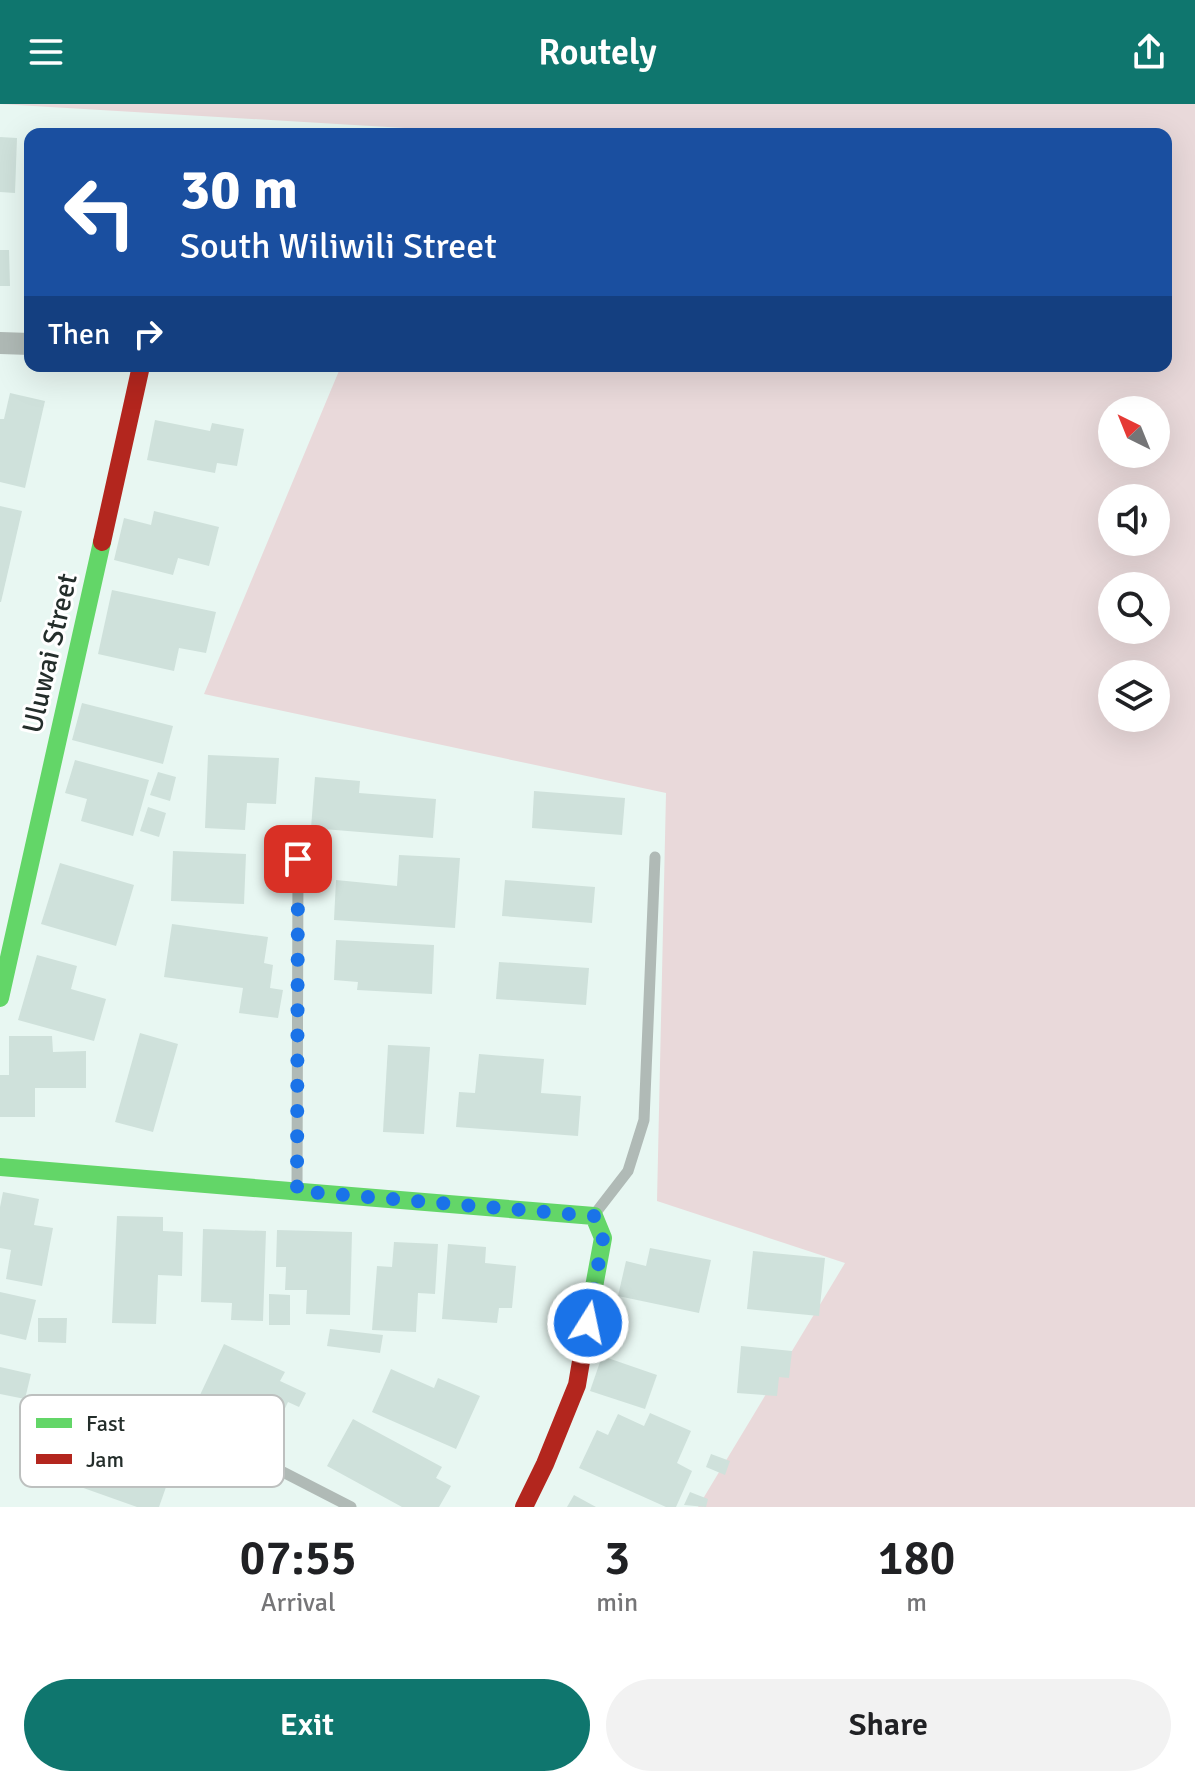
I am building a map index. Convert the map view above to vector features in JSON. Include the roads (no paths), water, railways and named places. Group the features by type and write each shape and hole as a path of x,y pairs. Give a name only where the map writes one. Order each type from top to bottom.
{"street":[{"path":"0,343 24,344"},
{"name":"Uluwai Street","path":"0,998 140,372"},
{"path":"0,1167 594,1216 603,1238 577,1385 524,1507"}],"lane":[{"path":"594,1216 628,1171 644,1120 655,857"},
{"path":"297,1191 298,859"},
{"path":"284,1473 351,1507"}]}
